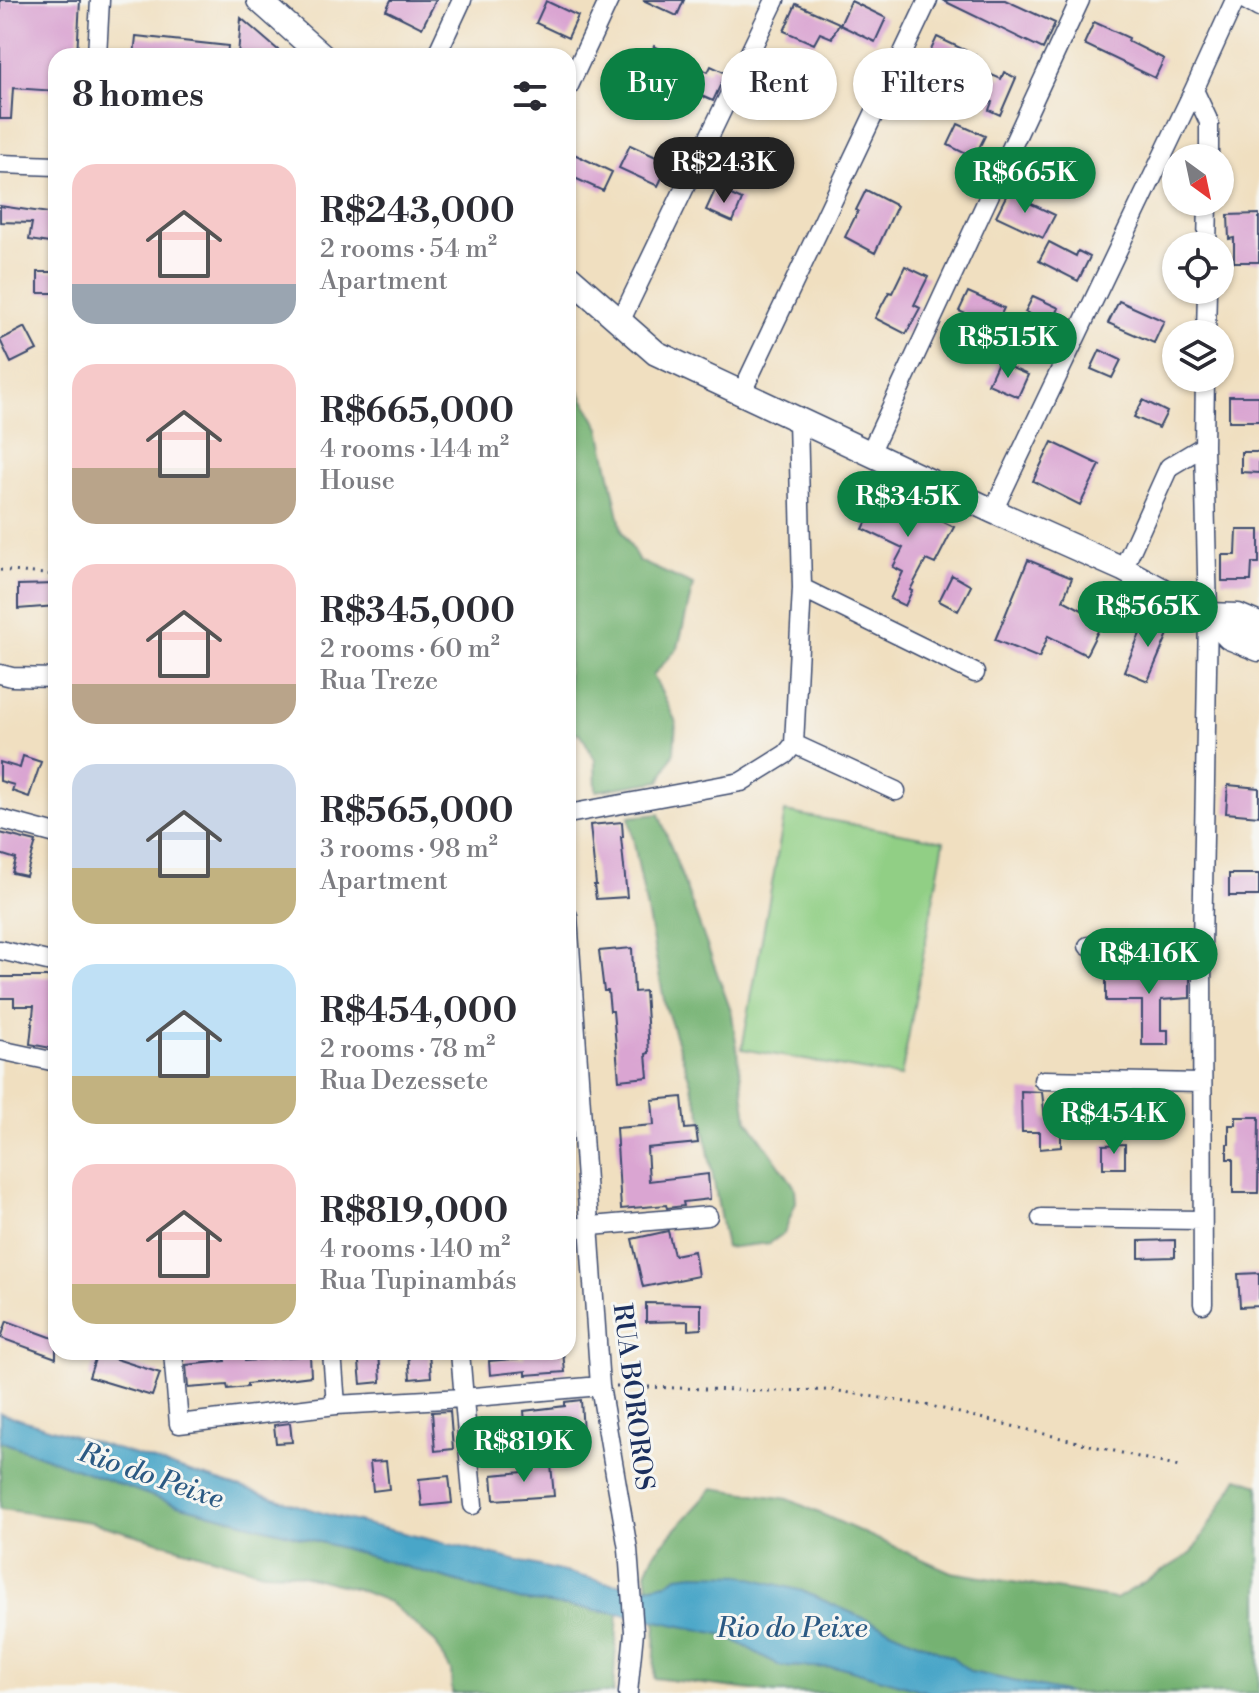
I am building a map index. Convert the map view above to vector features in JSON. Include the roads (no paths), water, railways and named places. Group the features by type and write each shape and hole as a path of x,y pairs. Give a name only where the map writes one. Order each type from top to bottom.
{"street":[{"path":"97,48 100,0"},
{"path":"259,0 311,48"},
{"path":"440,48 462,0"},
{"path":"576,71 609,0"},
{"path":"620,322 775,0"},
{"path":"742,392 928,0"},
{"path":"870,453 1080,0"},
{"path":"993,511 1235,0"},
{"path":"1245,0 1259,8"},
{"path":"1194,90 1209,122 1209,144"},
{"path":"0,164 48,166"},
{"path":"576,283 656,353 1123,569 1208,615 1229,637 1259,649"},
{"path":"1203,1304 1202,947 1208,615 1205,392"},
{"path":"790,749 802,588 798,419"},
{"path":"1123,569 1169,467 1204,446"},
{"path":"802,588 975,673"},
{"path":"1208,615 1238,616 1259,625"},
{"path":"0,674 48,678"},
{"path":"790,749 896,791"},
{"path":"576,813 741,782 790,749"},
{"path":"0,819 48,832"},
{"path":"1088,946 1202,947"},
{"path":"0,950 48,961"},
{"name":"RUA BOROROS","path":"576,1029 600,1386 628,1549 634,1632 628,1693"},
{"path":"0,1050 48,1060"},
{"path":"1043,1080 1202,1083"},
{"path":"576,1227 708,1216"},
{"path":"1041,1218 1201,1220"},
{"path":"174,1360 179,1424 336,1405 600,1386"},
{"path":"333,1360 336,1405"},
{"path":"461,1360 473,1505"}],"water":[{"name":"Rio do Peixe","path":"0,1413 329,1515 609,1583 648,1587 667,1583 678,1576 740,1575 802,1591 952,1657 971,1672 1068,1693 931,1693 845,1668 780,1666 725,1635 618,1613 519,1600 335,1546 174,1504 0,1441"}]}
